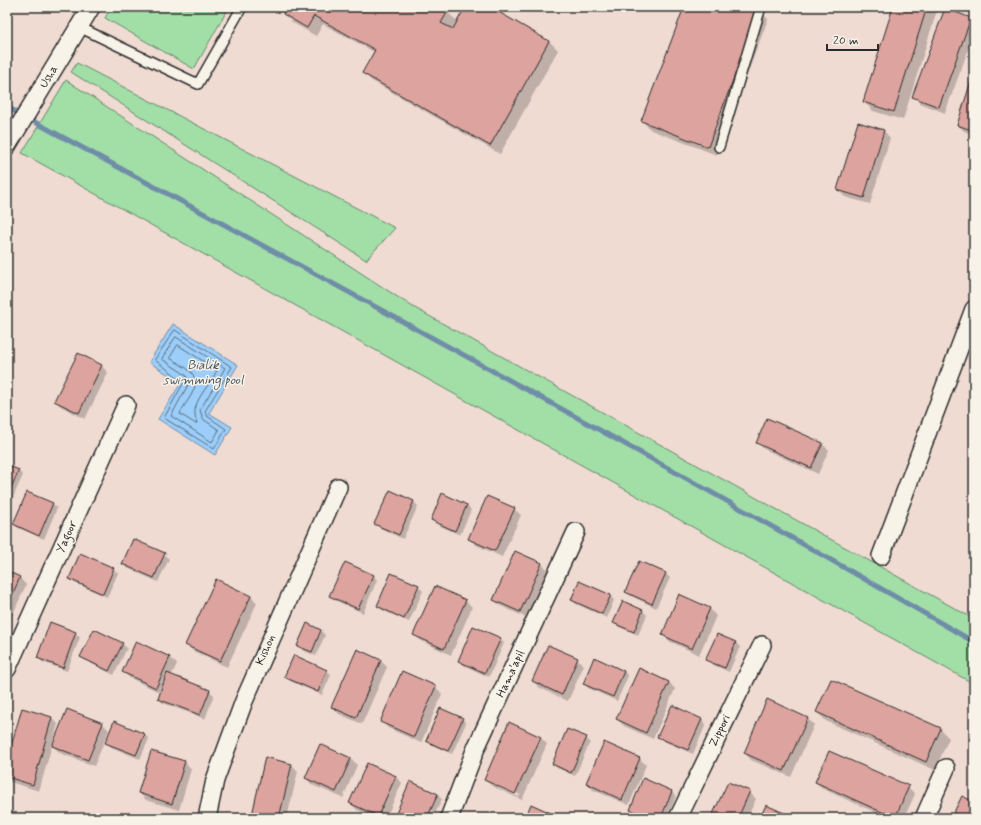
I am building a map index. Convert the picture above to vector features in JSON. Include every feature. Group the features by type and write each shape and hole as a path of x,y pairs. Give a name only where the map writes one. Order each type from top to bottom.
{"street":[{"name":"Usha","path":"7,146 91,7"},
{"path":"881,556 974,309"},
{"name":"Yagoor","path":"7,669 126,405"},
{"name":"Kishon","path":"207,818 215,780 244,700 338,486"},
{"name":"Hama'apil","path":"449,818 476,748 576,532"},
{"name":"Zippori","path":"678,818 762,645"},
{"path":"924,818 946,768"}],"lane":[{"path":"79,27 198,84 242,7"},
{"path":"719,147 761,7"}],"green space":[{"path":"111,7 229,7 194,69 105,18"},
{"path":"77,63 395,228 366,260 71,72"},
{"path":"66,80 413,307 974,619 974,684 22,153"}],"water":[{"name":"Bialik swimming pool","path":"173,324 238,365 209,413 232,427 215,455 158,419 181,383 149,362"}],"building":[{"path":"287,7 441,7 448,11 441,23 453,29 465,7 490,7 549,41 490,146 362,73 375,50 314,16 307,28 283,14"},
{"path":"684,7 752,7 759,10 708,147 641,121"},
{"path":"893,7 927,7 894,112 863,102"},
{"path":"945,8 971,18 939,107 912,97"},
{"path":"974,72 974,131 957,125"},
{"path":"858,122 884,130 864,198 837,190"},
{"path":"78,353 102,365 79,413 54,401"},
{"path":"767,418 823,443 811,468 756,443"},
{"path":"7,465 19,470 7,497"},
{"path":"390,490 414,501 399,535 374,524"},
{"path":"27,492 53,503 39,536 13,524"},
{"path":"442,493 467,505 455,531 431,520"},
{"path":"487,496 515,508 495,551 468,539"},
{"path":"133,539 165,553 154,578 122,564"},
{"path":"515,551 542,563 520,612 493,600"},
{"path":"80,553 114,568 103,594 69,579"},
{"path":"639,561 666,573 652,604 625,592"},
{"path":"345,562 374,575 358,609 329,596"},
{"path":"7,571 20,577 7,607"},
{"path":"391,573 419,585 404,619 377,606"},
{"path":"216,579 251,596 220,661 185,645"},
{"path":"579,581 611,595 602,614 571,600"},
{"path":"435,586 466,600 444,649 413,635"},
{"path":"679,594 710,608 692,649 662,635"},
{"path":"623,601 643,610 634,632 613,623"},
{"path":"50,622 76,632 63,668 37,658"},
{"path":"307,623 321,630 312,652 297,646"},
{"path":"473,626 501,638 485,673 458,661"},
{"path":"94,629 123,643 109,671 80,657"},
{"path":"717,634 736,642 725,668 705,660"},
{"path":"136,641 170,657 156,688 122,672"},
{"path":"548,645 578,658 562,695 532,681"},
{"path":"357,649 381,660 356,718 331,707"},
{"path":"294,655 327,670 318,692 284,677"},
{"path":"594,657 624,671 613,697 583,684"},
{"path":"639,668 669,682 646,733 616,719"},
{"path":"402,671 436,686 414,737 380,722"},
{"path":"167,673 210,690 200,715 158,699"},
{"path":"831,679 941,728 926,762 816,712"},
{"path":"767,699 808,718 784,771 744,753"},
{"path":"672,705 702,719 688,750 657,737"},
{"path":"22,708 52,717 33,785 7,777 7,760"},
{"path":"440,708 463,718 448,751 426,741"},
{"path":"67,709 103,723 88,760 52,746"},
{"path":"114,721 145,734 136,755 105,743"},
{"path":"509,722 541,737 515,794 484,780"},
{"path":"567,729 587,737 571,773 552,764"},
{"path":"604,742 640,758 622,800 586,783"},
{"path":"320,744 351,758 336,792 305,778"},
{"path":"151,751 185,761 172,804 138,793"},
{"path":"829,751 909,786 895,818 815,782"},
{"path":"265,757 292,764 279,818 264,818 252,815"},
{"path":"367,763 396,776 378,816 349,803"},
{"path":"643,778 672,791 661,818 648,818 630,810"},
{"path":"410,781 438,794 427,818 394,818"},
{"path":"728,782 750,791 738,818 711,818"},
{"path":"962,796 974,802 974,818 951,818"},
{"path":"531,804 553,814 552,818 525,818"},
{"path":"766,805 793,817 760,818"}],"waterway":[{"path":"7,107 371,304 734,505 974,642"}]}
